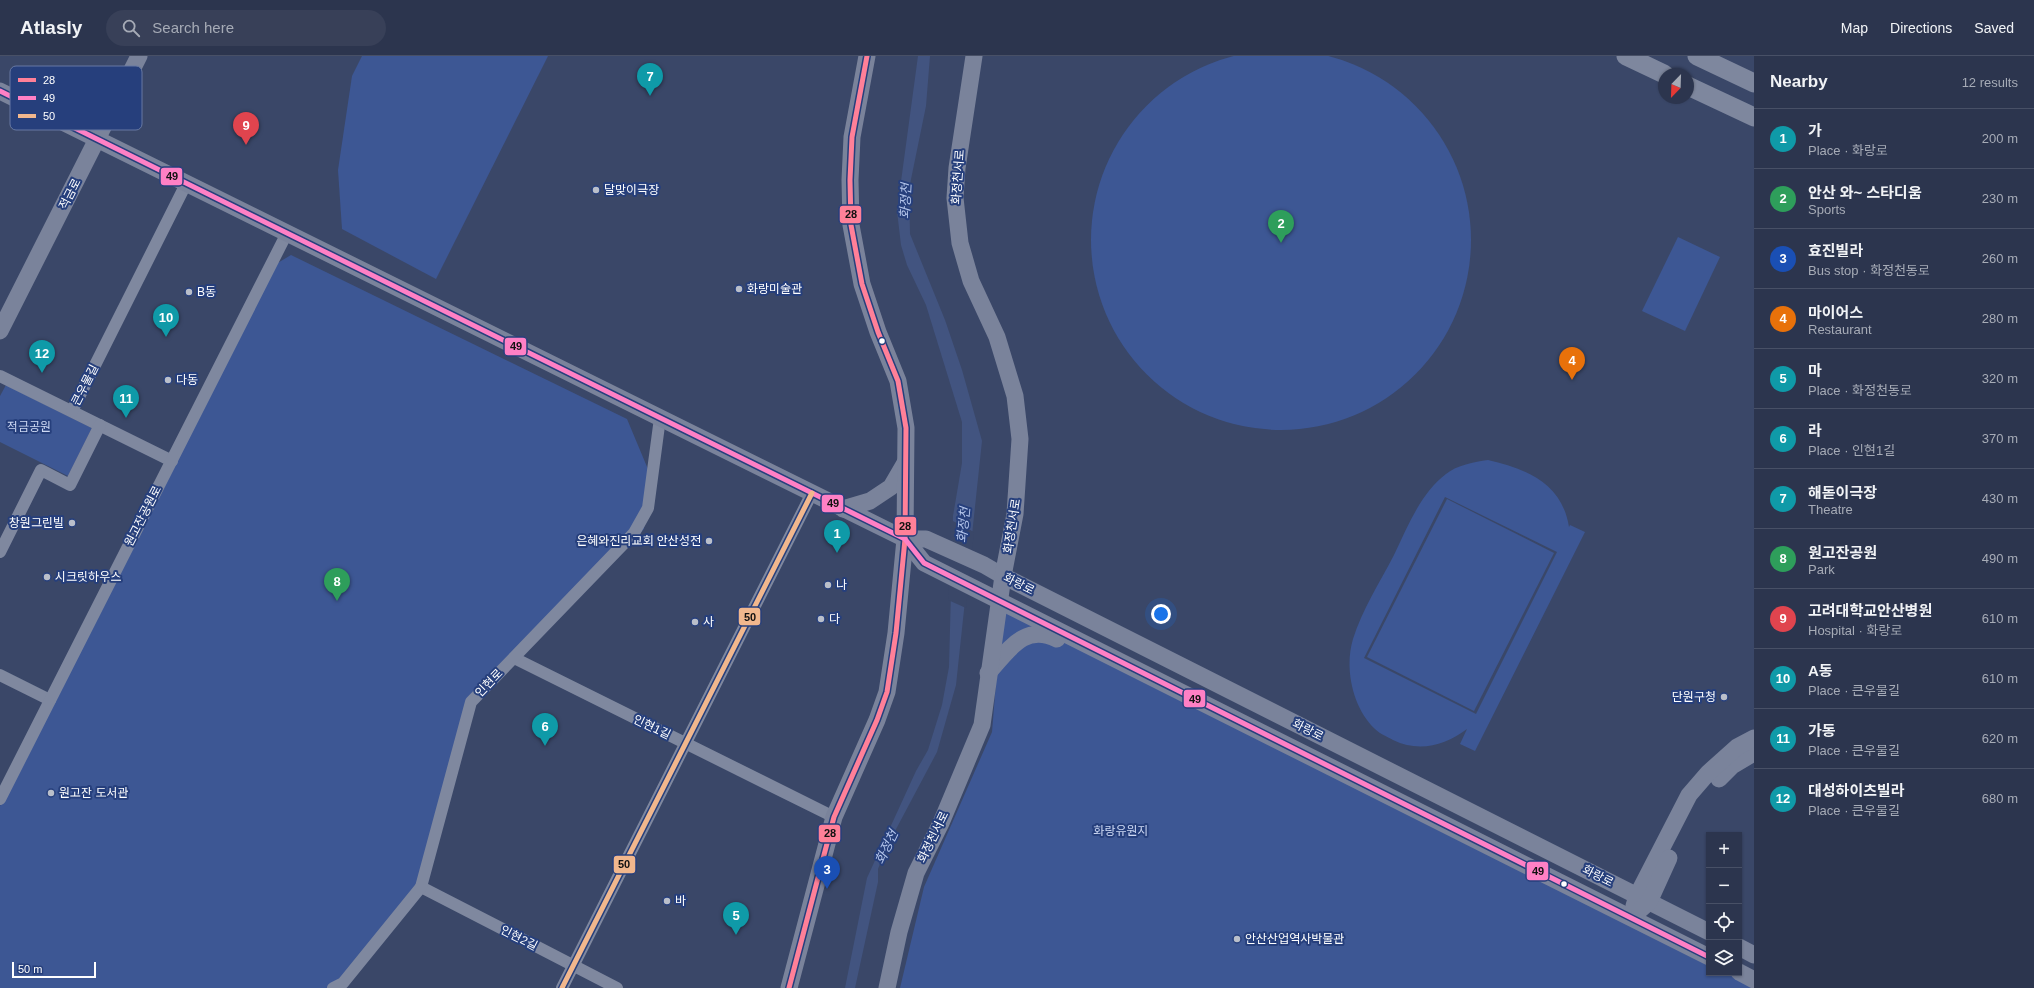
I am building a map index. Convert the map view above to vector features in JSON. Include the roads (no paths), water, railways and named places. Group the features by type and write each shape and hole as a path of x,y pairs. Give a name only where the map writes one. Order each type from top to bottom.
{"main road":[{"path":"1626,56 1658,71"},
{"path":"1704,60 1754,74"},
{"path":"1704,60 1754,83"},
{"path":"1694,89 1754,117"}],"street":[{"name":"적금로","path":"134,66 139,56"},
{"path":"788,988 834,817 878,720 887,692 896,633 905,540 906,428 898,380 878,332 862,284 851,225 850,180 852,137 867,56"},
{"name":"화정천서로","path":"887,988 899,932 916,873 941,823 982,725 988,673 1003,576 1016,507 1020,439 1016,396 997,337 971,281 960,243 955,198 957,168 974,56"},
{"name":"화랑로","path":"0,91 10,96"},
{"name":"화랑로","path":"80,130 905,540 924,563 999,602 1706,956"},
{"name":"적금로","path":"0,331 102,130"},
{"name":"큰우물길","path":"172,461 72,411 187,182"},
{"name":"원고잔공원로","path":"0,799 287,233"},
{"path":"0,376 72,411"},
{"name":"인현로","path":"343,986 421,887 470,702 634,534 648,508 660,418"},
{"path":"0,552 41,470 70,485 100,425"},
{"path":"842,509 870,501 891,487 906,461"},
{"path":"562,988 812,494"},
{"name":"화랑로","path":"905,540 926,539 984,565 1003,576 1706,930"},
{"path":"988,673 1014,643 1034,633 1046,634 1068,644 1093,649"},
{"name":"인현1길","path":"514,658 834,817"},
{"path":"0,675 50,700"},
{"path":"1643,899 1689,795 1708,773 1737,747 1754,738"},
{"path":"1632,919 1693,810 1710,788 1732,766 1754,753"},
{"name":"인현2길","path":"421,887 617,988"},
{"path":"1742,949 1754,955"},
{"path":"1742,974 1754,980"}],"water":[{"name":"화정천","path":"918,56 930,56 926,106 909,189 910,234 945,320 962,370 982,441 956,685 937,752 886,848 878,869 878,882 855,988 845,988 867,878 916,771 928,750 942,705 949,667 953,516 962,463 962,422 926,305 907,265 901,245 897,211"}],"place":[{"name":"해돋이극장","path":"650,96"},
{"name":"고려대학교안산병원","path":"246,145"},
{"name":"달맞이극장","path":"596,190"},
{"name":"안산 와~ 스타디움","path":"1281,243"},
{"name":"화랑미술관","path":"739,289"},
{"name":"B동","path":"189,292"},
{"name":"A동","path":"166,337"},
{"name":"대성하이츠빌라","path":"42,373"},
{"name":"다동","path":"168,380"},
{"name":"마이어스","path":"1572,380"},
{"name":"가동","path":"126,418"},
{"name":"창원그린빌","path":"72,523"},
{"name":"은혜와진리교회 안산성전","path":"709,541"},
{"name":"가","path":"837,553"},
{"name":"시크릿하우스","path":"47,577"},
{"name":"나","path":"828,585"},
{"name":"원고잔공원","path":"337,601"},
{"name":"다","path":"821,619"},
{"name":"사","path":"695,622"},
{"name":"단원구청","path":"1724,697"},
{"name":"라","path":"545,746"},
{"name":"원고잔 도서관","path":"51,793"},
{"name":"효진빌라","path":"827,889"},
{"name":"바","path":"667,901"},
{"name":"마","path":"736,935"},
{"name":"안산산업역사박물관","path":"1237,939"}],"park label":[{"name":"적금공원","path":"29,427"},
{"name":"화랑유원지","path":"1121,831"}]}
